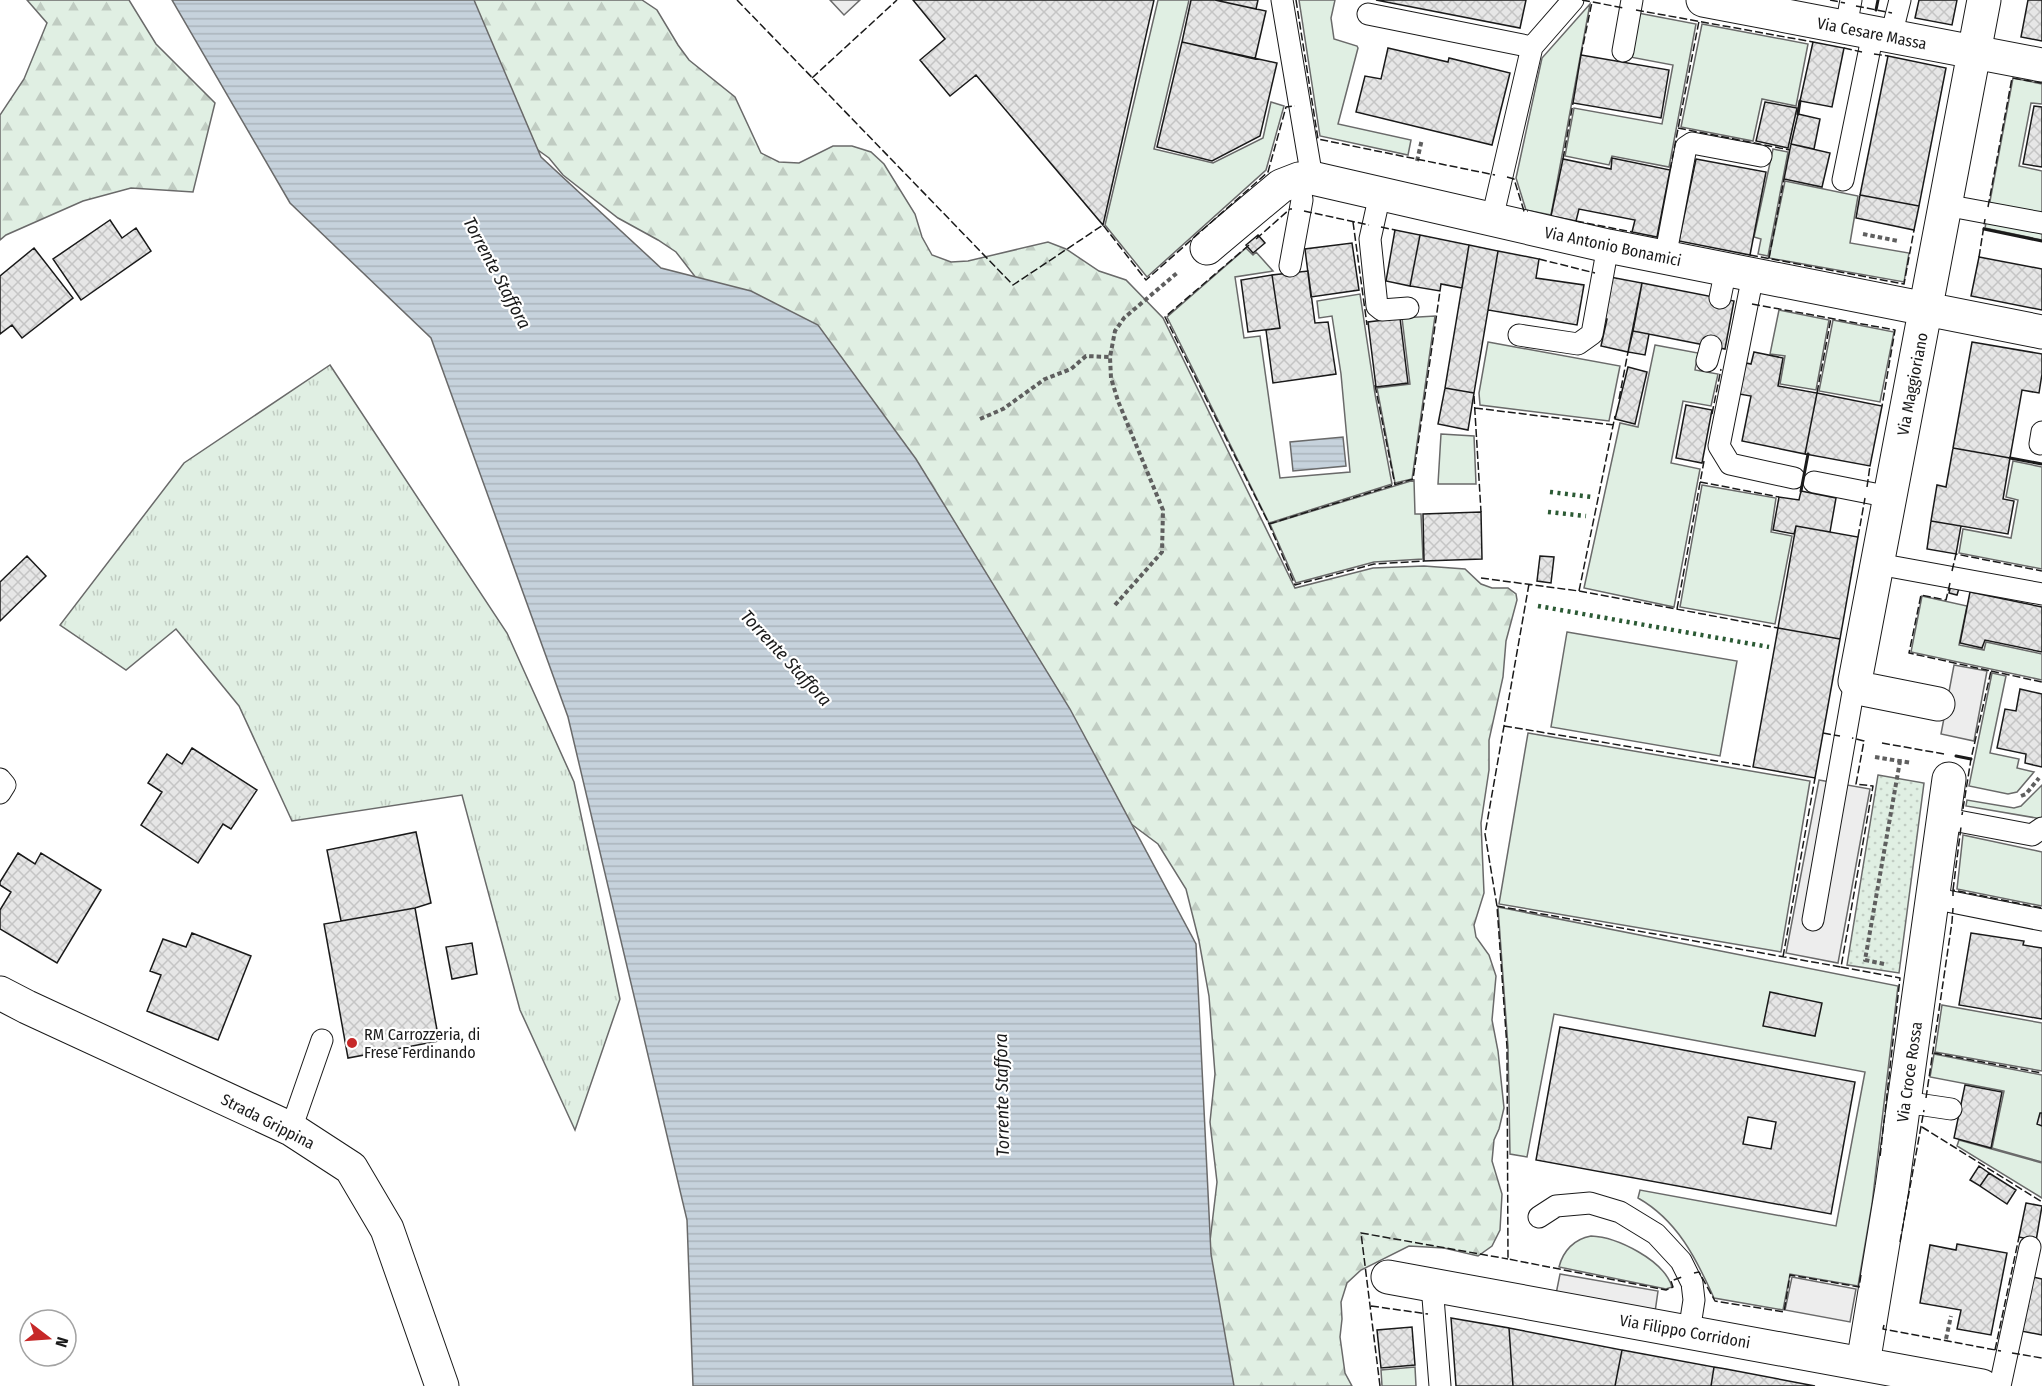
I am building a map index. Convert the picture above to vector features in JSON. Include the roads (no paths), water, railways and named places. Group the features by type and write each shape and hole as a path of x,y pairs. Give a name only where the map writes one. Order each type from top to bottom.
{"street":[{"name":"Via Maggioriano","path":"1855,681 1984,0"},
{"name":"Via Cesare Massa","path":"1719,2 1799,9 1974,52 2042,65"},
{"name":"Via Antonio Bonamici","path":"1306,179 1665,258 1733,281 1926,309 2042,333"},
{"path":"1207,248 1281,186 1306,179"},
{"path":"1855,681 1863,689 1938,704"},
{"name":"Via Croce Rossa","path":"1863,1364 1904,1102 1942,818 1934,772"},
{"name":"Strada Grippina","path":"0,993 291,1129 351,1168 387,1229 442,1386"},
{"name":"Via Filippo Corridoni","path":"1388,1277 1963,1384"}],"lane":[{"path":"1282,0 1306,179 1290,266"},
{"path":"1492,219 1532,47 1573,0"},
{"path":"1623,51 1632,0"},
{"path":"1843,180 1865,24 1900,0"},
{"path":"1368,14 1532,47"},
{"path":"1665,258 1686,147 1692,143 1761,156"},
{"path":"1380,194 1370,239 1377,306 1382,310 1408,308"},
{"path":"1946,205 2042,223"},
{"path":"1519,334 1578,344 1592,334 1608,246"},
{"path":"1733,281 1719,446 1730,464 1890,497"},
{"path":"1878,564 2042,594"},
{"path":"1813,920 1855,681"},
{"path":"0,779 5,785 0,793"},
{"path":"1942,818 2039,834"},
{"path":"1932,898 2042,920"},
{"path":"291,1129 322,1040"},
{"path":"1904,1102 1951,1109"},
{"path":"1539,1217 1556,1206 1590,1203 1620,1212 1656,1234 1681,1261 1692,1283 1694,1300 1689,1332"},
{"path":"2000,1386 2033,1259"},
{"path":"1432,1285 1440,1386"}],"water":[{"name":"Torrente Staffora","path":"172,0 474,0 541,157 661,268 751,291 818,325 916,459 1070,709 1196,944 1211,1254 1234,1386 693,1386 687,1220 568,717 431,338 290,203"},
{"path":"1343,437 1346,466 1293,471 1290,442"}],"place":[{"name":"RM Carrozzeria, di Frese Ferdinando","path":"352,1043"}]}
